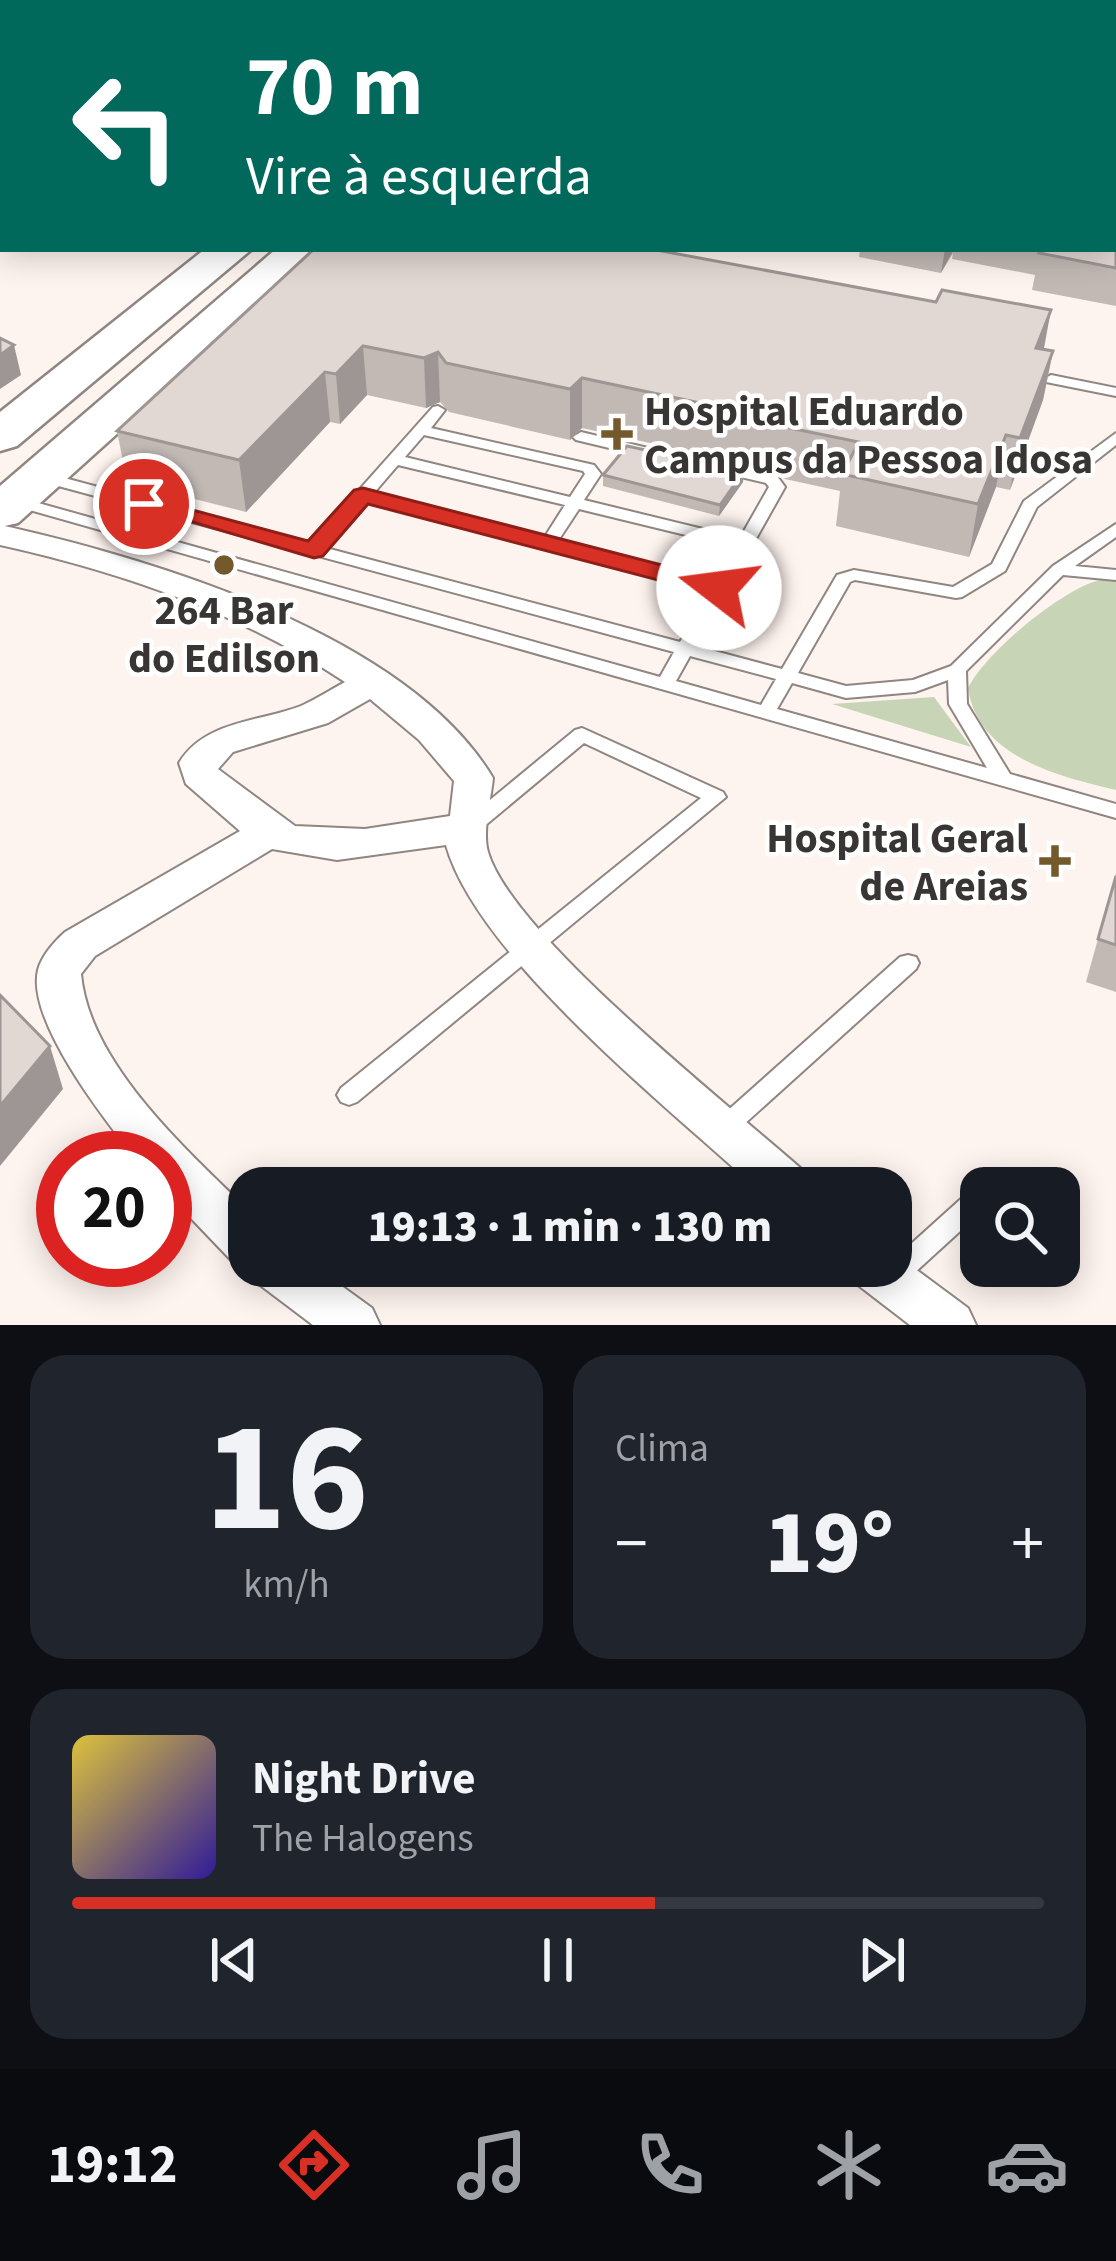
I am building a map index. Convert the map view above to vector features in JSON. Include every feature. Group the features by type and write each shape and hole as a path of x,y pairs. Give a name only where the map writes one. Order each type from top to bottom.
{"main road":[{"path":"0,436 227,252"},
{"path":"14,506 299,252"}],"street":[{"path":"14,506 287,633 373,682 449,744 474,778 469,866 484,892 582,1002 766,1167"},
{"path":"373,682 315,714 220,743 198,763 200,775 270,832 356,846 468,828"},
{"path":"140,1131 67,1010 58,980 62,962 80,944 270,832"},
{"path":"192,1187 228,1223"},
{"path":"302,1287 354,1325"},
{"path":"898,1287 948,1324"}],"lane":[{"path":"1051,379 1116,392"},
{"path":"314,550 438,410"},
{"path":"420,430 588,468 593,474 549,542"},
{"path":"580,437 664,456"},
{"path":"765,714 843,579 858,576 956,593 999,567 1030,504 1116,438"},
{"path":"394,459 744,544"},
{"path":"665,684 776,483 706,465"},
{"path":"363,496 719,588"},
{"path":"14,506 314,550 787,680 872,692 931,682 957,670 1060,570 1116,529"},
{"path":"14,506 1116,811"},
{"path":"1060,570 1116,575"},
{"path":"957,670 963,717 1003,779"},
{"path":"349,1096 716,797 582,734 468,828"},
{"path":"724,1128 908,962"},
{"path":"912,1249 960,1212"}],"green space":[{"path":"1100,580 1116,581 1116,790 1046,770 1004,747 975,712 968,688 991,657 1026,624 1066,596"},
{"path":"934,697 971,747 832,704"}],"building":[{"path":"311,252 667,252 936,302 942,290 1051,310 1036,348 1053,351 1020,438 1006,435 978,504 842,474 859,442 790,428 781,420 582,378 570,389 446,363 438,352 424,358 363,346 336,374 325,372 239,460 117,431"},
{"path":"1116,252 1116,268 1039,253"},
{"path":"0,338 14,345 0,355"},
{"path":"627,446 744,471 720,505 603,475"},
{"path":"1116,876 1116,945 1098,939"},
{"path":"0,995 50,1046 0,1106"}],"place":[{"name":"Hospital Eduardo Campus da Pessoa Idosa","path":"617,434"},
{"name":"264 Bar do Edilson","path":"224,565"},
{"name":"Hospital Geral de Areias","path":"1055,861"}],"route":[{"path":"144,504 314,550 363,496 719,588"}]}
